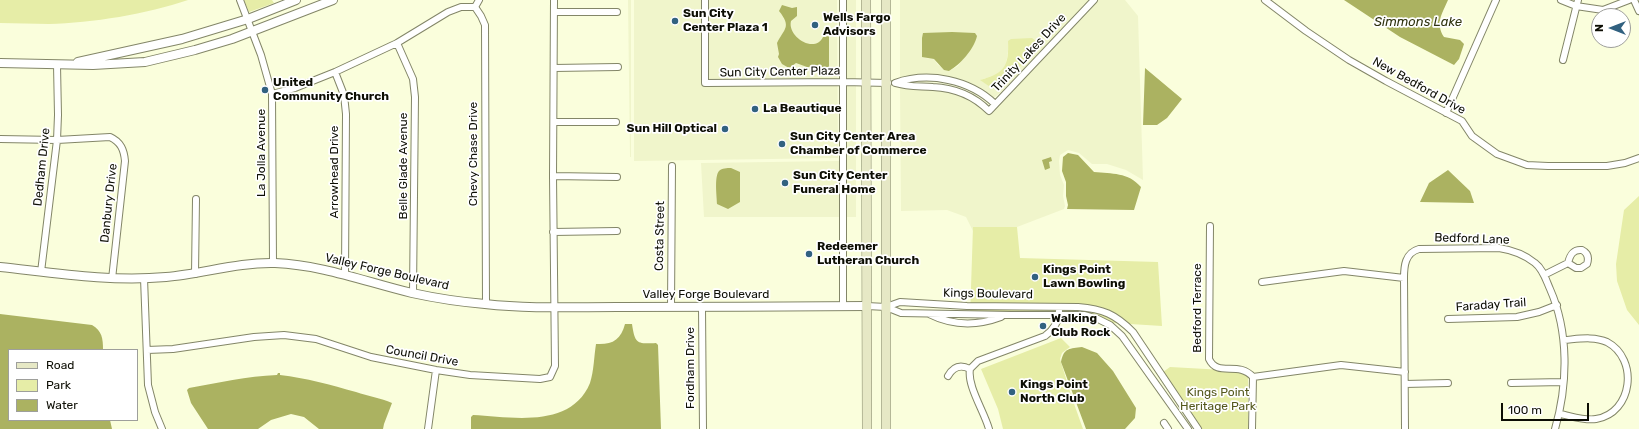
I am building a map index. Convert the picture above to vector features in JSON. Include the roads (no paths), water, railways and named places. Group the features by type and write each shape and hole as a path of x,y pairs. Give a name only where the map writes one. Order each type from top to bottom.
{"main road":[{"path":"866,0 867,429"},
{"path":"886,2 884,83 886,429"}],"street":[{"name":"La Jolla Avenue","path":"240,0 267,73 272,94 273,263"},
{"path":"60,65 182,40 248,19 296,0"},
{"path":"0,63 93,66 158,60 253,32 320,3 333,0"},
{"path":"272,94 295,88 335,72 397,43 448,12 461,7 475,7 479,0"},
{"name":"Council Drive","path":"147,350 173,350 254,337 284,336 316,339 371,357 436,370 470,375 540,379 550,377 555,366 553,232 554,0"},
{"name":"Sun City Center Plaza","path":"704,0 705,83 867,83"},
{"path":"843,0 843,306"},
{"name":"Trinity Lakes Drive","path":"867,83 884,83 908,87 933,87 954,90 974,99 989,111 1094,0"},
{"name":"New Bedford Drive","path":"1265,0 1306,31 1349,60 1462,121 1472,136 1497,154 1527,165 1607,166 1626,163 1639,158"},
{"path":"1446,113 1496,0"},
{"path":"1561,0 1603,10 1630,0"},
{"path":"1634,0 1639,11"},
{"path":"1563,60 1577,3"},
{"name":"Chevy Chase Drive","path":"475,7 485,25 486,304"},
{"path":"554,12 617,12"},
{"path":"182,40 185,53"},
{"name":"Belle Glade Avenue","path":"397,43 412,79 415,97 413,293"},
{"path":"155,46 158,60"},
{"name":"Dedham Drive","path":"41,272 57,140 60,65"},
{"path":"554,68 618,67"},
{"name":"Arrowhead Drive","path":"335,72 344,95 346,114 345,274"},
{"name":"Trinity Lakes Drive","path":"895,84 908,79 934,78 951,81 978,90 995,104"},
{"path":"554,122 616,122"},
{"name":"Danbury Drive","path":"57,140 110,137 116,140 124,149 125,161 112,279"},
{"path":"0,139 57,140"},
{"name":"Costa Street","path":"671,307 672,166"},
{"path":"553,176 617,176"},
{"path":"196,199 196,274"},
{"name":"Bedford Terrace","path":"1210,226 1209,359 1211,364 1217,368 1242,369 1248,371 1253,377"},
{"path":"553,232 616,231"},
{"name":"Bedford Lane","path":"1405,429 1404,266 1407,258 1412,251 1419,249 1499,248 1511,250 1536,263 1544,275 1557,305 1564,340 1563,382 1560,414 1555,429"},
{"name":"Valley Forge Boulevard","path":"0,267 112,279 196,274 245,265 273,263 310,266 413,293 486,304 671,307 867,306"},
{"path":"1544,275 1568,263"},
{"path":"1262,282 1344,271 1404,278"},
{"path":"144,278 148,385 155,412 162,429"},
{"name":"Kings Boulevard","path":"886,307 900,302 967,306 1093,308 1106,311 1121,320 1133,332 1198,429"},
{"name":"Faraday Trail","path":"1448,319 1517,317 1539,312 1557,305"},
{"name":"Kings Boulevard","path":"867,306 886,307 901,313 1084,315 1098,319 1110,325 1134,350 1188,429"},
{"name":"Fordham Drive","path":"702,307 703,429"},
{"path":"989,429 971,384 969,375 970,369 978,361 1045,336 1052,331 1056,323 1058,307"},
{"name":"Kings Boulevard","path":"928,313 939,319 978,324 1005,315"},
{"path":"1560,414 1596,419 1609,414 1619,405 1627,394 1630,380 1630,369 1624,357 1617,349 1607,342 1595,339 1564,340"},
{"path":"1252,429 1253,377 1341,365 1405,372"},
{"path":"948,376 953,368 957,366 970,369"},
{"path":"428,429 436,370"},
{"path":"1511,383 1563,382"},
{"path":"1405,384 1448,383"},
{"path":"1164,423 1168,429"}],"water":[{"name":"Simmons Lake","path":"1344,0 1448,0 1440,18 1440,27 1444,37 1460,40 1464,44 1459,59 1454,65 1400,37"},
{"path":"782,5 792,8 797,7 797,16 791,21 791,27 797,38 808,44 814,44 819,42 823,37 829,36 829,67 807,67 796,63 789,68 782,64 778,57 779,54 777,43 786,28 783,16 779,11"},
{"path":"923,33 975,33 977,36 973,46 966,56 949,71 944,70 934,59 922,57 922,38"},
{"path":"1145,68 1182,99 1167,118 1157,125 1143,125"},
{"path":"1068,153 1078,155 1094,172 1125,176 1136,182 1141,187 1134,210 1067,209 1066,182 1062,171 1063,157"},
{"path":"1051,157 1052,161 1049,162 1050,168 1045,170 1042,160"},
{"path":"731,168 740,172 740,202 728,209 717,204 716,182 719,171"},
{"path":"1448,170 1470,191 1474,203 1420,202 1429,183"},
{"path":"0,314 92,325 95,327 100,332 103,342 103,349 8,349 8,421 110,421 112,429 0,429"},
{"path":"625,324 632,324 634,336 641,343 656,343 658,345 661,429 471,429 471,417 473,415 522,418 539,417 555,414 569,408 581,398 590,383 596,344 607,344 618,338"},
{"path":"1082,347 1097,353 1113,371 1136,408 1135,418 1125,429 1086,429 1061,362 1066,351"},
{"path":"280,373 280,375 309,380 379,398 392,403 383,429 319,429 304,417 291,414 271,420 258,429 208,429 191,403 187,390 189,388 233,380 277,375"}],"place":[{"name":"Sun City Center Plaza 1","path":"675,21"},
{"name":"Wells Fargo Advisors","path":"815,25"},
{"name":"United Community Church","path":"265,90"},
{"name":"La Beautique","path":"755,109"},
{"name":"Sun Hill Optical","path":"725,129"},
{"name":"Sun City Center Area Chamber of Commerce","path":"782,144"},
{"name":"Sun City Center Funeral Home","path":"785,183"},
{"name":"Redeemer Lutheran Church","path":"809,254"},
{"name":"Kings Point Lawn Bowling","path":"1035,277"},
{"name":"Walking Club Rock","path":"1043,326"},
{"name":"Kings Point North Club","path":"1012,392"}],"park label":[{"name":"Kings Point Heritage Park","path":"1218,400"}]}
